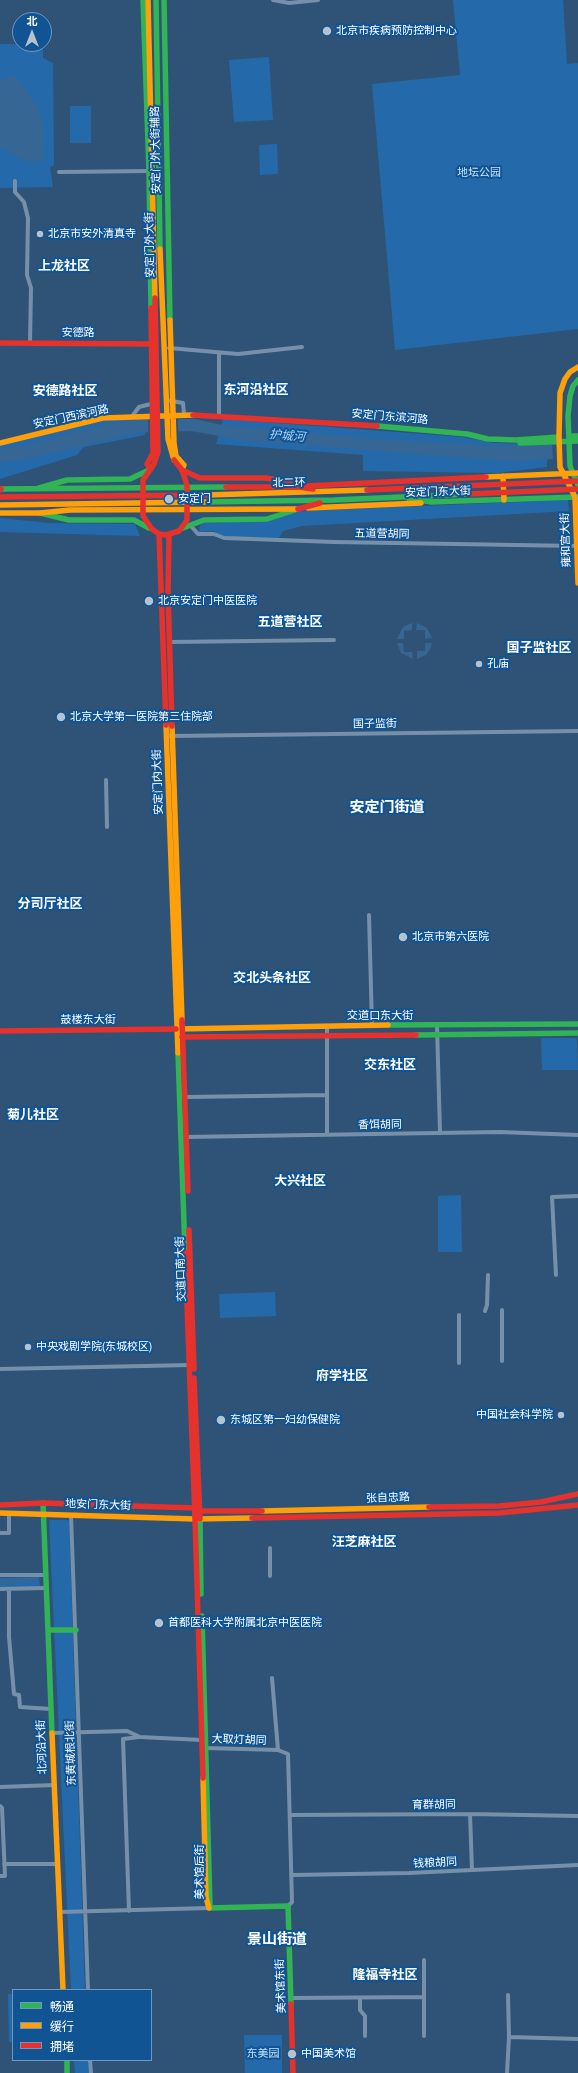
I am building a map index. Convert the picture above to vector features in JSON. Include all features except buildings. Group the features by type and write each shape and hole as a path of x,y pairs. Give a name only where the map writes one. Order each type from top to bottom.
{"main road":[{"name":"安定门外大街辅路","path":"143,0 151,171"},
{"name":"安定门外大街","path":"148,0 153,408 157,458 149,466 143,483 144,516 152,530"},
{"name":"安定门外大街","path":"156,0 162,348 168,439 172,458 183,467 187,485 187,520 182,528"},
{"name":"安定门外大街辅路","path":"164,0 174,439 176,456 183,467"},
{"name":"安德路","path":"0,343 152,344"},
{"path":"576,497 560,465 559,438 560,393 568,375 578,367"},
{"path":"578,380 573,386 570,396 569,438 570,465 576,473 578,485"},
{"name":"安定门西滨河路","path":"0,443 103,418 132,415 219,415"},
{"name":"安定门东滨河路","path":"219,415 452,432 488,438 516,440 559,438"},
{"path":"569,438 578,436"},
{"path":"488,438 497,442 514,443 578,441"},
{"path":"39,488 67,480 130,479 149,466"},
{"path":"183,467 200,478 266,478 284,481 299,487"},
{"name":"安定门东大街","path":"299,487 576,473"},
{"path":"503,476 504,500"},
{"name":"北二环","path":"0,497 167,496 333,492 578,481"},
{"path":"0,489 299,487 333,492"},
{"name":"北二环","path":"0,505 334,500 389,496 578,489"},
{"path":"389,496 434,502"},
{"name":"安定门东大街","path":"298,509 576,497"},
{"name":"雍和宫大街","path":"576,497 578,583"},
{"path":"40,513 69,520 134,520 159,534 169,534 204,520 267,519 334,500"},
{"path":"0,513 40,513 70,510 298,509"},
{"name":"安定门内大街","path":"159,534 169,736 179,1029"},
{"name":"安定门内大街","path":"169,534 169,736"},
{"name":"交道口东大街","path":"179,1029 372,1025 437,1026 578,1024"},
{"name":"鼓楼东大街","path":"0,1031 179,1029"},
{"name":"交道口南大街","path":"179,1029 182,1037 186,1097 185,1137"},
{"name":"交道口南大街","path":"179,1029 185,1137 197,1519"},
{"name":"交道口东大街","path":"182,1037 578,1033"},
{"name":"张自忠路","path":"197,1508 202,1511 247,1512 499,1506 541,1502 578,1494"},
{"name":"地安门东大街","path":"0,1505 43,1503 197,1508"},
{"name":"北河沿大街","path":"43,1503 63,1989"},
{"name":"张自忠路","path":"197,1519 499,1514 578,1505"},
{"name":"地安门东大街","path":"0,1514 43,1513 197,1519"},
{"name":"美术馆后街","path":"197,1519 206,1898 209,1908"},
{"name":"美术馆后街","path":"197,1519 211,1897 209,1908"},
{"path":"48,1630 76,1630"},
{"path":"209,1908 288,1906"},
{"name":"美术馆东街","path":"288,1906 293,2073"},
{"path":"67,2061 67,2073"}],"street":[{"path":"273,0 288,2 318,0"},
{"path":"59,172 151,171"},
{"path":"15,181 15,192 24,202 28,218 27,275 31,288 30,343"},
{"path":"162,348 238,354 302,347"},
{"path":"219,353 219,415"},
{"path":"166,400 173,400 183,403 184,414"},
{"path":"132,415 139,407 153,408"},
{"name":"五道营胡同","path":"190,526 198,534 214,534 224,538 334,542 577,546"},
{"path":"170,642 334,640"},
{"name":"国子监街","path":"169,736 578,731"},
{"path":"106,780 107,826"},
{"path":"369,914 372,1025"},
{"path":"437,1026 440,1132"},
{"path":"327,1027 327,1134"},
{"path":"186,1097 327,1095"},
{"name":"香饵胡同","path":"185,1137 440,1132 500,1132 578,1135"},
{"path":"556,1275 552,1197 578,1196"},
{"path":"484,1311 487,1305 488,1275"},
{"path":"502,1310 502,1361"},
{"path":"459,1315 459,1363"},
{"path":"0,1370 192,1366"},
{"path":"0,1533 9,1533 9,1514"},
{"name":"东黄城根北街","path":"72,1514 88,1989"},
{"path":"270,1548 270,1576"},
{"path":"0,1575 46,1575"},
{"path":"0,1589 46,1588"},
{"path":"9,1589 9,1637 14,1694 19,1695 20,1707 51,1709"},
{"path":"272,1678 278,1750"},
{"name":"大取灯胡同","path":"52,1733 127,1731 140,1737 202,1739 206,1748 278,1750 288,1754 290,1815"},
{"path":"129,1910 123,1739 140,1737"},
{"path":"0,1787 54,1785"},
{"path":"0,1806 2,1808 5,1876 0,1876"},
{"path":"470,1814 472,1870"},
{"name":"育群胡同","path":"290,1815 470,1814 578,1816"},
{"path":"288,1906 292,1902 290,1815"},
{"path":"4,1864 57,1864"},
{"name":"钱粮胡同","path":"292,1875 472,1870 578,1865"},
{"path":"60,1912 209,1908"},
{"path":"424,1960 424,2036"},
{"path":"507,2073 509,2037 508,1995"},
{"path":"291,1998 424,1997"},
{"path":"360,1998 360,2010 365,2016 365,2036"},
{"path":"509,2037 578,2039"},
{"path":"90,2061 91,2073"}],"green space":[{"name":"地坛公园","path":"453,0 563,0 567,64 578,63 578,329 395,350 372,84 460,75"},
{"path":"0,44 12,44 12,52 43,52 43,58 53,63 54,165 50,167 53,187 0,188"},
{"path":"269,57 273,120 234,122 229,60"},
{"path":"70,106 91,106 91,143 70,143"},
{"path":"277,144 278,174 260,175 259,145"},
{"path":"145,417 145,435 84,447 77,455 0,479 0,445 104,421"},
{"path":"223,419 462,437 495,443 547,444 547,467 497,473 363,471 363,455 216,444"},
{"path":"568,500 569,511 302,526 283,531 279,538 224,538 214,531 199,532 200,525 204,523 266,521 298,511"},
{"path":"0,518 48,523 135,524 140,536 0,532"},
{"path":"541,1038 577,1038 578,1070 542,1070"},
{"path":"461,1195 462,1252 438,1252 438,1196"},
{"path":"275,1292 276,1316 220,1318 219,1294"},
{"path":"49,1520 68,1520 69,1522 85,1989 71,1989"},
{"path":"39,1577 40,1587 0,1587 0,1578"},
{"path":"8,1994 12,1994 12,2042 9,2042"},
{"name":"东美园","path":"244,2035 282,2035 282,2073 245,2073"},
{"path":"74,2061 88,2061 89,2073 75,2073"}],"water":[{"path":"12,75 15,76 31,97 41,115 44,134 43,162 25,161 0,147 0,80"},
{"name":"护城河","path":"138,419 195,419 222,425 379,439 500,446 578,444 578,458 507,461 247,441 191,431 134,433 36,457 0,463 0,449 31,444 108,424"},
{"path":"412,623 412,630 404,631 404,639 397,639 403,627"},
{"path":"417,623 427,628 432,638 425,639 425,630 416,630"},
{"path":"397,643 403,643 404,652 412,652 413,659 401,653"},
{"path":"425,643 432,643 430,649 426,655 417,659 417,651 425,651"}],"pier":[{"path":"148,417 178,417 178,433 148,434"},
{"path":"578,442 578,460 553,461 552,443"}],"waterway":[{"path":"0,1583 35,1579"}],"traffic: fast":[{"path":"143,0 149,171 151,308"},
{"path":"156,0 160,249"},
{"path":"164,0 170,320"},
{"path":"578,380 573,386 570,396 568,416 570,466 578,485"},
{"path":"377,426 467,434 488,439 516,440 559,437"},
{"path":"569,436 578,436"},
{"path":"520,443 578,441"},
{"path":"39,488 67,480 130,479 147,471"},
{"path":"0,489 226,487"},
{"path":"204,502 334,500 469,494"},
{"path":"430,502 578,497"},
{"path":"409,499 434,502"},
{"path":"183,528 204,520 267,519 298,509"},
{"path":"40,513 69,520 134,520 149,528"},
{"path":"388,1025 578,1024"},
{"path":"416,1035 578,1033"},
{"path":"178,1053 185,1252"},
{"path":"43,1503 52,1733"},
{"path":"200,1519 201,1594"},
{"path":"202,1616 210,1906"},
{"path":"48,1630 76,1630"},
{"path":"209,1908 288,1906 291,2004"},
{"path":"67,2061 67,2073"}],"traffic: slow":[{"path":"148,0 155,298"},
{"path":"160,249 168,439 174,460"},
{"path":"170,320 174,443 176,456 184,465 182,470"},
{"path":"578,367 570,372 565,379 560,393 559,437 560,467 575,497 578,583"},
{"path":"0,443 103,418 193,415"},
{"path":"486,477 578,473"},
{"path":"503,476 504,500"},
{"path":"208,495 367,490"},
{"path":"0,505 204,502"},
{"path":"308,508 421,503"},
{"path":"0,513 40,513 70,510 296,509"},
{"path":"166,725 178,1053"},
{"path":"172,726 182,1020"},
{"path":"178,1029 388,1025"},
{"path":"262,1511 429,1507"},
{"path":"0,1513 195,1519 252,1518"},
{"path":"52,1733 63,1989"},
{"path":"203,1778 206,1898 209,1908"}],"traffic: jam":[{"path":"155,298 158,452 154,464 143,480 143,516 152,529 159,534 166,535 179,531 187,520 187,485 182,470 174,460"},
{"path":"151,308 153,453 147,464 151,469"},
{"path":"0,343 152,344"},
{"path":"193,415 377,426"},
{"path":"182,470 200,478 266,478 284,481 299,487"},
{"path":"307,486 486,477"},
{"path":"367,490 578,481"},
{"path":"226,487 298,487"},
{"path":"299,487 313,489"},
{"path":"469,494 578,489"},
{"path":"0,497 208,495"},
{"path":"298,509 320,503"},
{"path":"159,534 166,725"},
{"path":"169,535 168,593 172,726"},
{"path":"182,1020 188,1191"},
{"path":"0,1031 176,1029"},
{"path":"182,1037 416,1035"},
{"path":"189,1230 194,1369"},
{"path":"185,1252 195,1519"},
{"path":"194,1378 200,1519"},
{"path":"429,1507 499,1506 541,1502 578,1494"},
{"path":"0,1505 43,1503 194,1508 202,1511 262,1511"},
{"path":"252,1518 499,1513 578,1505"},
{"path":"195,1519 203,1778"},
{"path":"291,2004 293,2073"}],"place":[{"name":"北京市疾病预防控制中心","path":"327,31"},
{"name":"北京市安外清真寺","path":"40,234"},
{"name":"安定门","path":"169,499"},
{"name":"北京安定门中医医院","path":"149,601"},
{"name":"孔庙","path":"479,664"},
{"name":"北京大学第一医院第三住院部","path":"61,717"},
{"name":"北京市第六医院","path":"403,937"},
{"name":"中央戏剧学院(东城校区)","path":"28,1347"},
{"name":"中国社会科学院","path":"561,1415"},
{"name":"东城区第一妇幼保健院","path":"221,1420"},
{"name":"首都医科大学附属北京中医医院","path":"159,1623"},
{"name":"中国美术馆","path":"292,2054"}],"district":[{"name":"上龙社区","path":"64,266"},
{"name":"东河沿社区","path":"256,390"},
{"name":"安德路社区","path":"65,391"},
{"name":"五道营社区","path":"290,622"},
{"name":"国子监社区","path":"539,648"},
{"name":"安定门街道","path":"387,808"},
{"name":"分司厅社区","path":"50,904"},
{"name":"交北头条社区","path":"272,978"},
{"name":"交东社区","path":"390,1065"},
{"name":"菊儿社区","path":"33,1115"},
{"name":"大兴社区","path":"300,1181"},
{"name":"府学社区","path":"342,1376"},
{"name":"汪芝麻社区","path":"364,1542"},
{"name":"景山街道","path":"277,1940"},
{"name":"隆福寺社区","path":"385,1975"}]}
